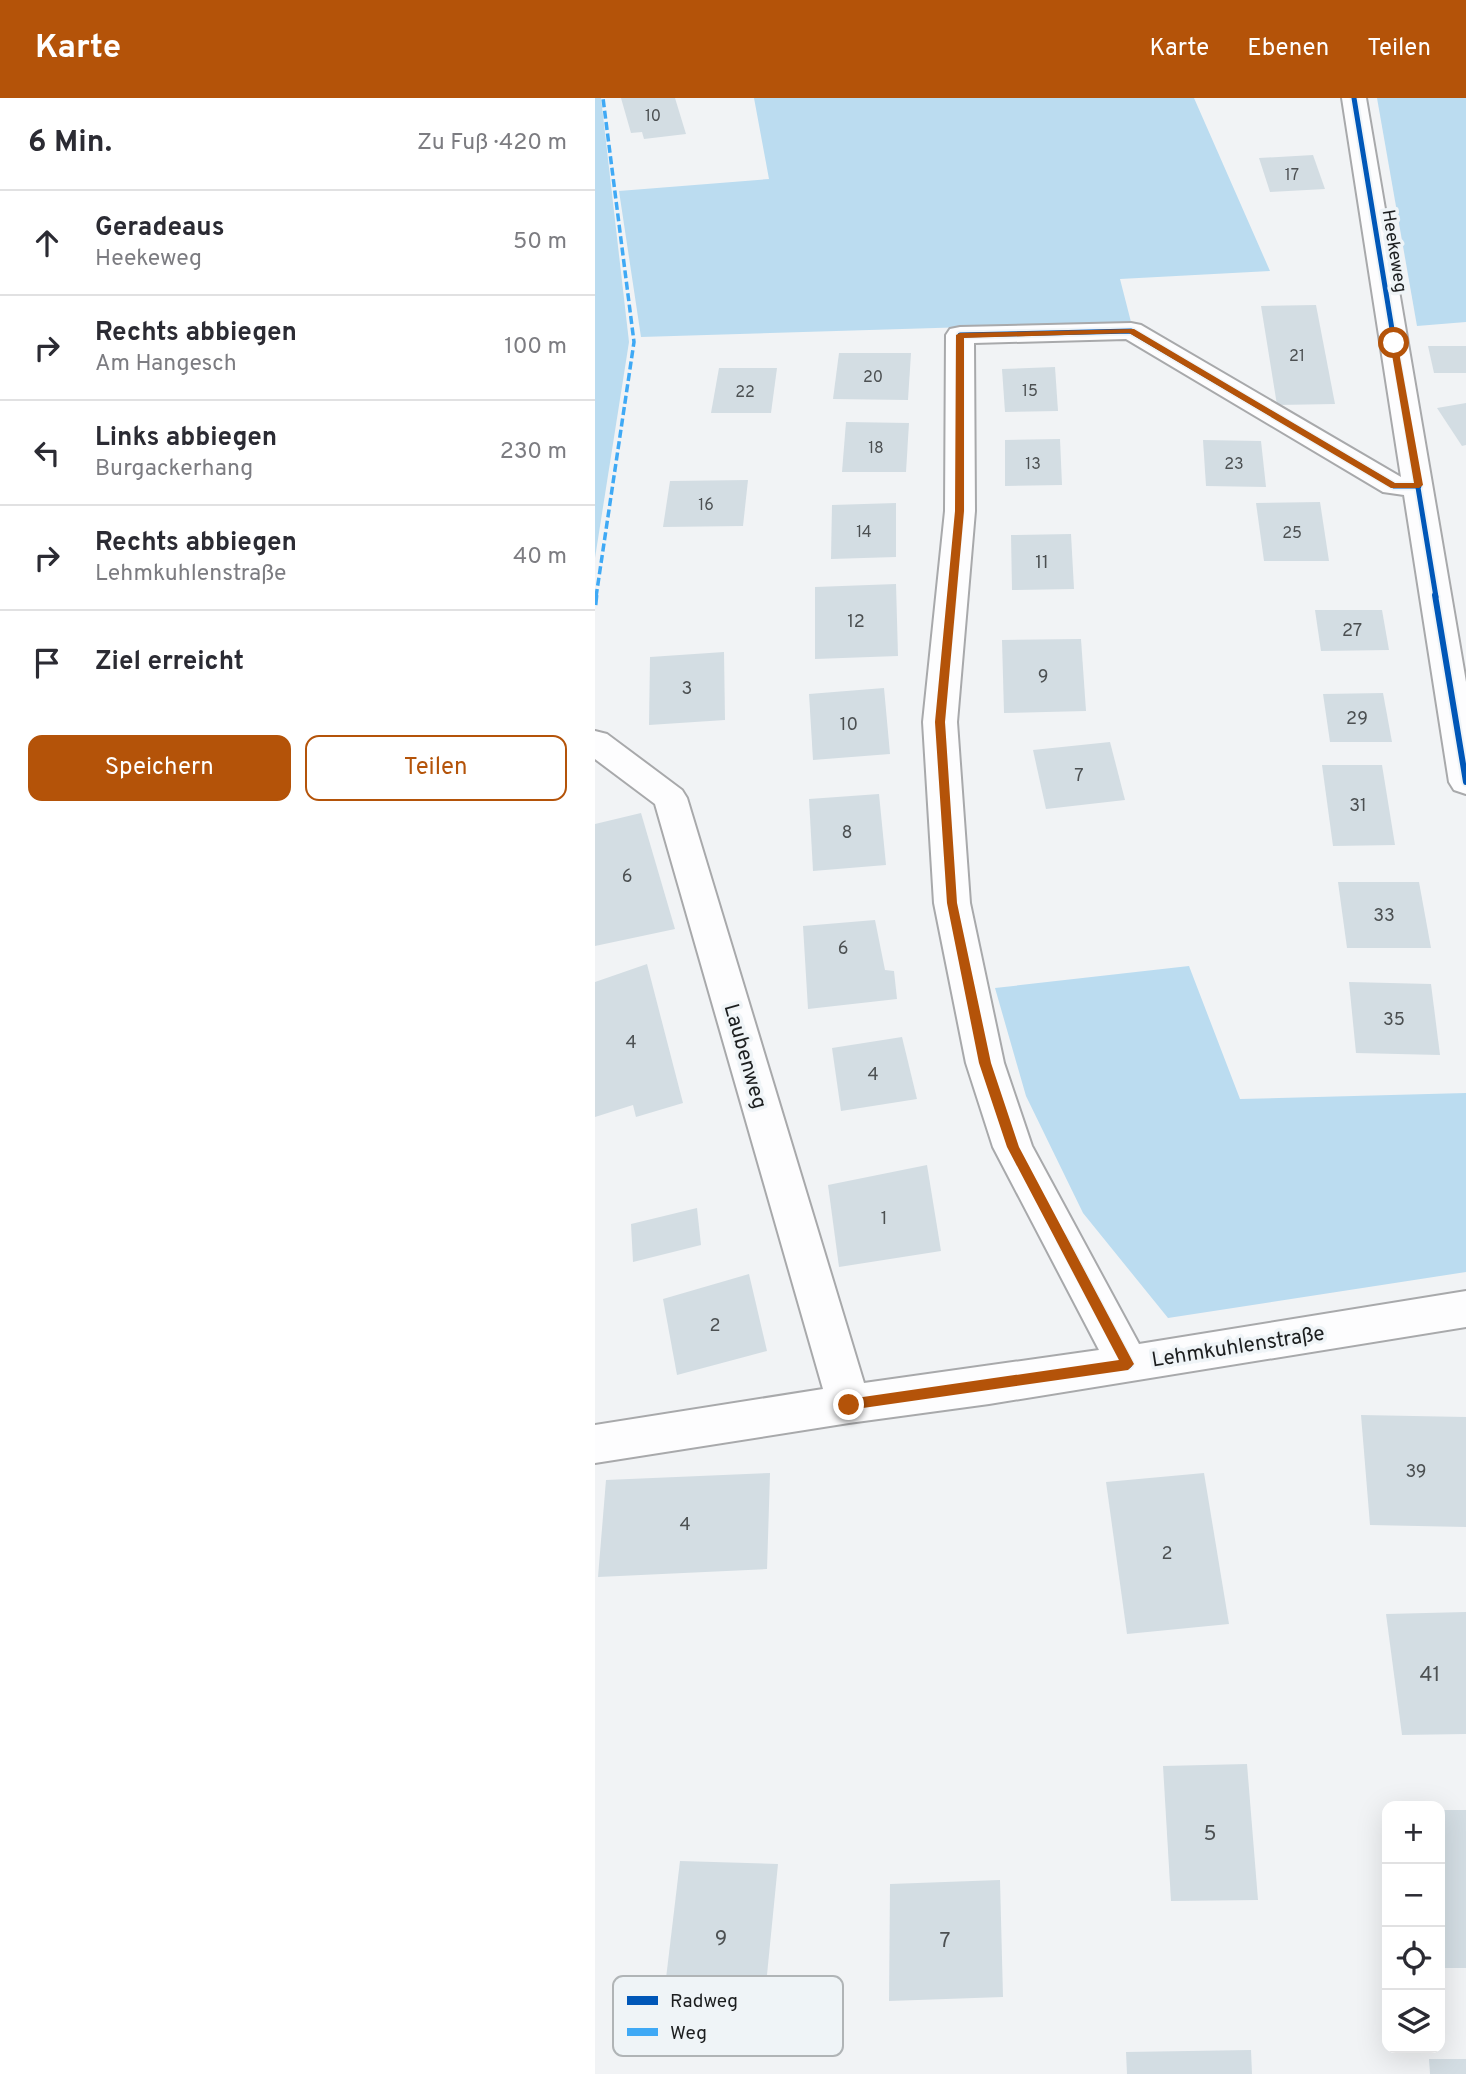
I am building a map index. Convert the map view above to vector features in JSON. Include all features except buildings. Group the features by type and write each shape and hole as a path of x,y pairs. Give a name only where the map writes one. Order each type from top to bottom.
{"street":[{"name":"Heekeweg","path":"1354,98 1466,782"},
{"path":"1128,1364 1013,1147 985,1063 952,903 940,722 960,511 960,335 1131,331 1394,486 1419,485"},
{"name":"Laubenweg","path":"595,741 670,798 849,1405"},
{"name":"Lehmkuhlenstraße","path":"595,1444 1128,1364 1466,1309"}],"shaded area":[{"path":"595,98 601,98 629,342 595,558"},
{"path":"754,98 1194,98 1270,271 1120,279 1131,322 641,337 619,191 769,179"},
{"path":"1377,98 1466,98 1466,322 1417,326"},
{"path":"1189,966 1240,1099 1466,1093 1466,1272 1168,1318 1083,1213 1026,1096 995,988"}],"marked path":[{"path":"595,605 634,342 603,98"}],"cycle path":[{"path":"1354,98 1466,782"},
{"path":"1128,1364 1013,1147 985,1063 952,903 940,722 960,511 960,335 1131,331 1394,486 1419,486"}],"route":[{"path":"849,1405 1128,1364 1013,1147 985,1063 952,903 940,722 960,511 960,335 1131,331 1394,486 1419,485 1394,343"}]}
